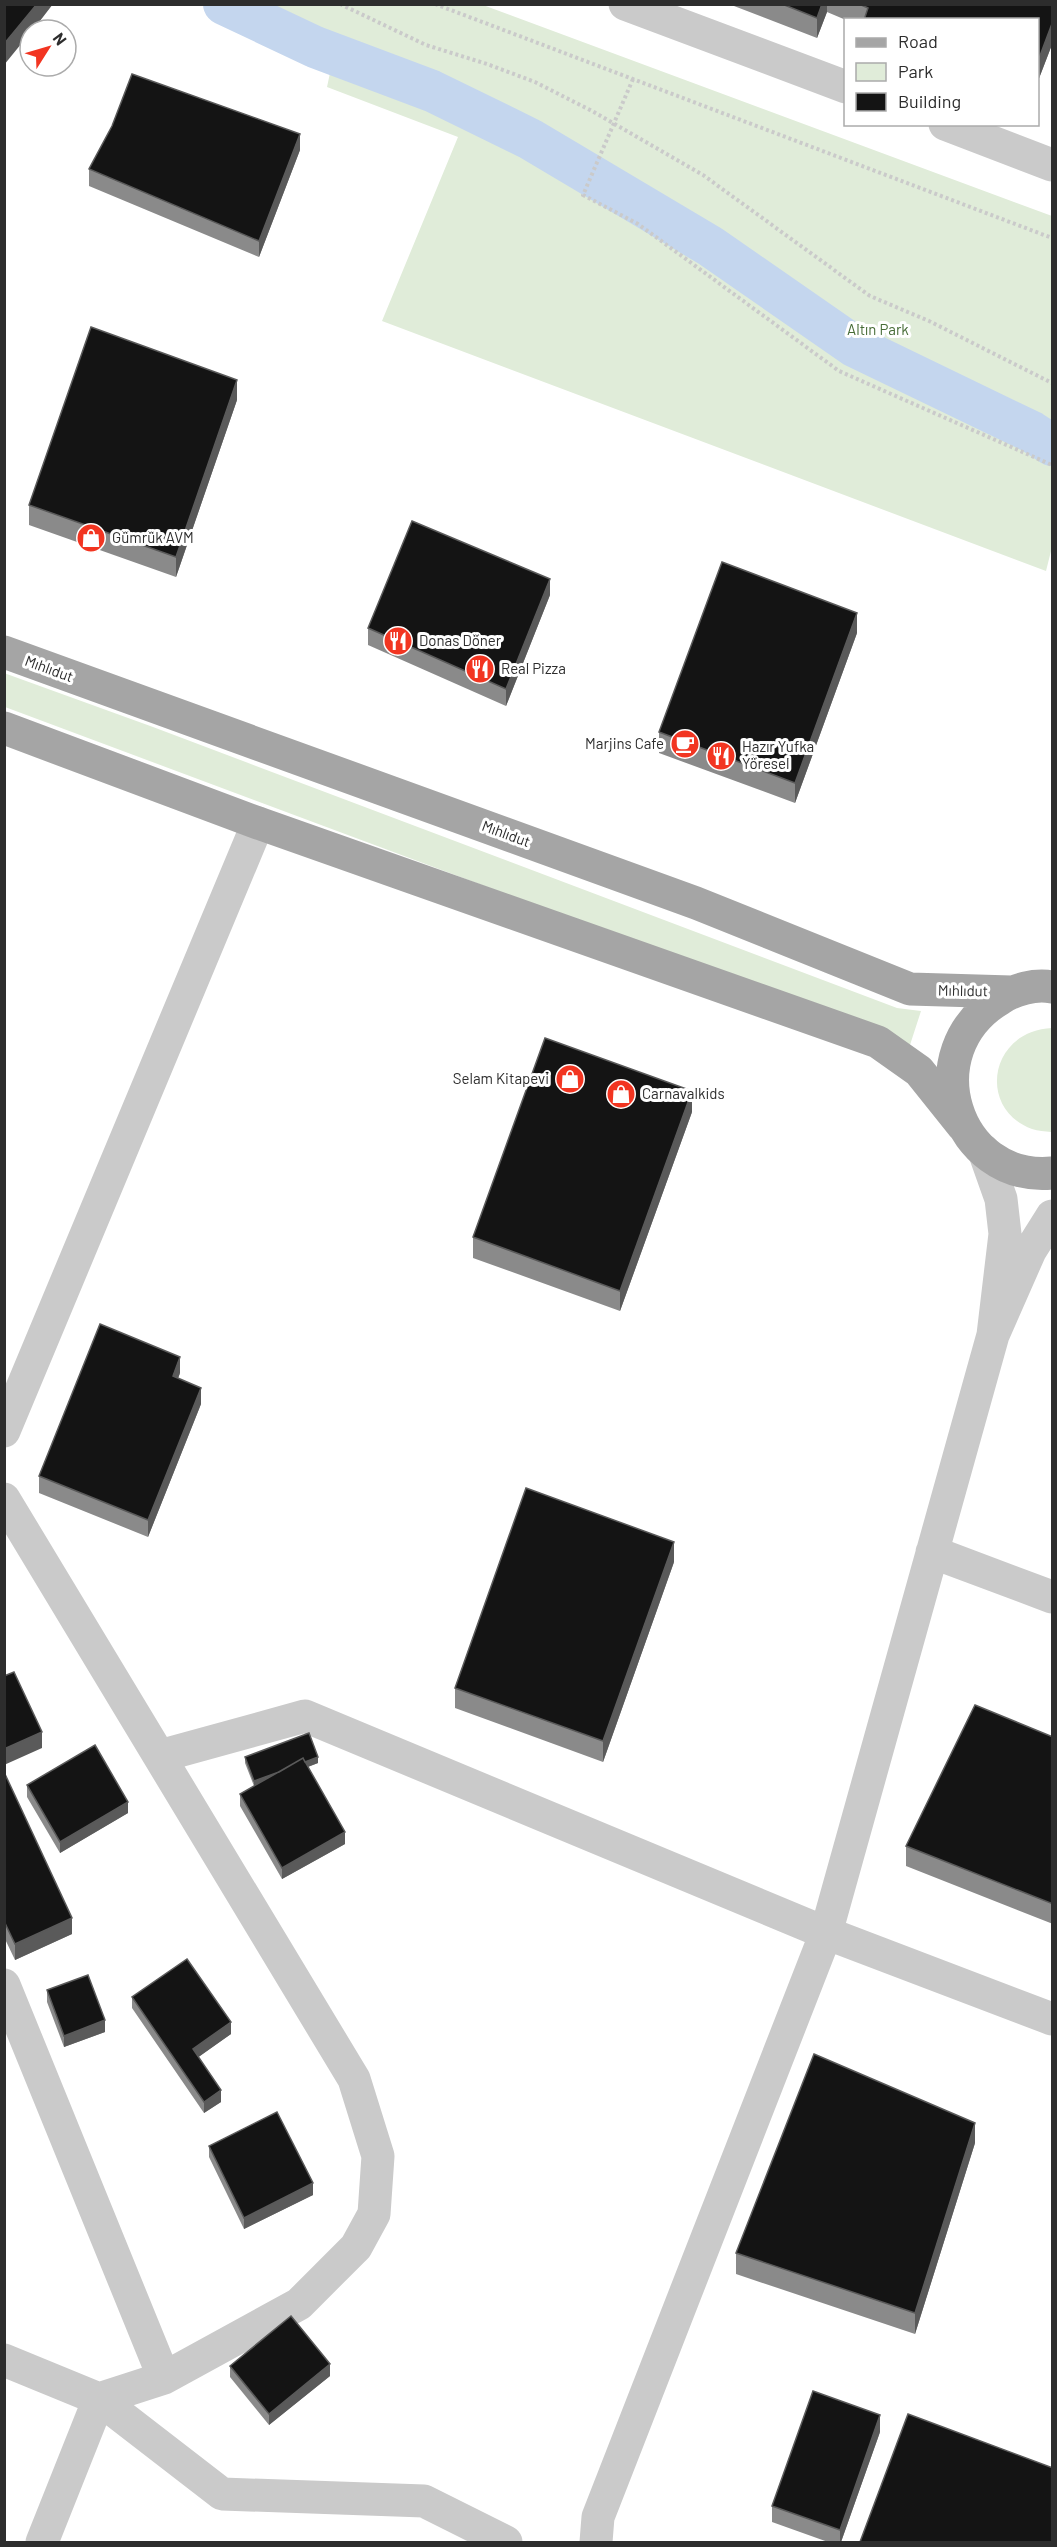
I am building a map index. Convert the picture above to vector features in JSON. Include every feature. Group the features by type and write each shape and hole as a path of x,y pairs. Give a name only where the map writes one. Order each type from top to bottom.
{"main road":[{"name":"Mıhlıdut","path":"4,652 696,903 910,989 1011,992"},
{"path":"4,728 258,823 878,1042 919,1071 984,1151 1009,1167 1038,1174 1053,1173"},
{"path":"963,1126 953,1096 952,1063 963,1033 984,1008 1011,992 1049,984"}],"street":[{"path":"625,4 844,86"},
{"path":"950,126 1053,165"},
{"path":"4,1431 258,823"},
{"path":"984,1151 1002,1199 1005,1234 993,1335"},
{"path":"596,2542 598,2517 826,1933 993,1335 1030,1251 1053,1216"},
{"path":"4,1499 354,2079 378,2156 374,2214 356,2247 298,2304 164,2378 99,2399"},
{"path":"932,1552 1053,1597"},
{"path":"160,1756 305,1716 826,1933 1053,2019"},
{"path":"4,1985 164,2378"},
{"path":"4,2360 99,2399 222,2494 424,2501 506,2542"},
{"path":"42,2542 99,2399"}],"path":[{"path":"340,4 426,45 535,82 615,123 703,175 870,296 929,321 1053,383"},
{"path":"435,4 1053,238"},
{"path":"633,79 583,195 638,224 839,371 1053,465"}],"green space":[{"name":"Altın Park","path":"262,5 483,5 1052,216 1052,547 1046,571 382,321 458,137 327,87 336,45"},
{"path":"4,673 897,1008 921,1011 910,1045 5,707"},
{"path":"1052,1028 1051,1132 1032,1129 1014,1119 1003,1105 998,1089 998,1072 1003,1056 1015,1042 1031,1032"}],"building":[{"path":"4,4 37,4 25,18 18,18 18,27 4,44"},
{"path":"782,4 822,4 817,18"},
{"path":"859,4 1053,4 1053,21 1039,58 1039,18 865,18 868,8"},
{"path":"132,74 300,134 259,241 89,169 112,126"},
{"path":"91,327 237,380 176,557 29,505"},
{"path":"412,521 550,579 506,689 368,628"},
{"path":"722,562 857,613 795,783 659,732"},
{"path":"545,1038 692,1091 620,1291 473,1237"},
{"path":"100,1324 180,1357 173,1376 201,1388 148,1520 39,1476"},
{"path":"526,1488 674,1542 603,1741 455,1688"},
{"path":"14,1672 42,1732 4,1749 4,1676"},
{"path":"975,1705 1053,1737 1053,1904 906,1846"},
{"path":"309,1733 318,1757 305,1762 303,1758 279,1772 254,1781 245,1757"},
{"path":"95,1745 128,1802 60,1842 27,1785"},
{"path":"303,1758 345,1832 282,1868 240,1794"},
{"path":"4,1772 72,1918 15,1944 4,1921"},
{"path":"187,1959 231,2022 193,2049 221,2090 204,2102 132,1997"},
{"path":"88,1975 105,2020 64,2036 47,1990"},
{"path":"814,2054 975,2123 915,2313 736,2253"},
{"path":"277,2112 313,2183 244,2218 209,2146"},
{"path":"291,2316 330,2364 269,2414 230,2366"},
{"path":"813,2391 880,2415 840,2530 772,2506"},
{"path":"908,2414 1053,2468 1053,2542 860,2542"}],"waterway":[{"path":"224,4 315,47 432,91 530,139 710,246 854,346 1032,432 1052,445"}],"place":[{"name":"Gümrük AVM","path":"91,538"},
{"name":"Donas Döner","path":"398,641"},
{"name":"Real Pizza","path":"480,669"},
{"name":"Marjins Cafe","path":"685,744"},
{"name":"Hazır Yufka Yöresel","path":"721,756"},
{"name":"Selam Kitapevi","path":"570,1079"},
{"name":"Carnavalkids","path":"621,1094"}]}
